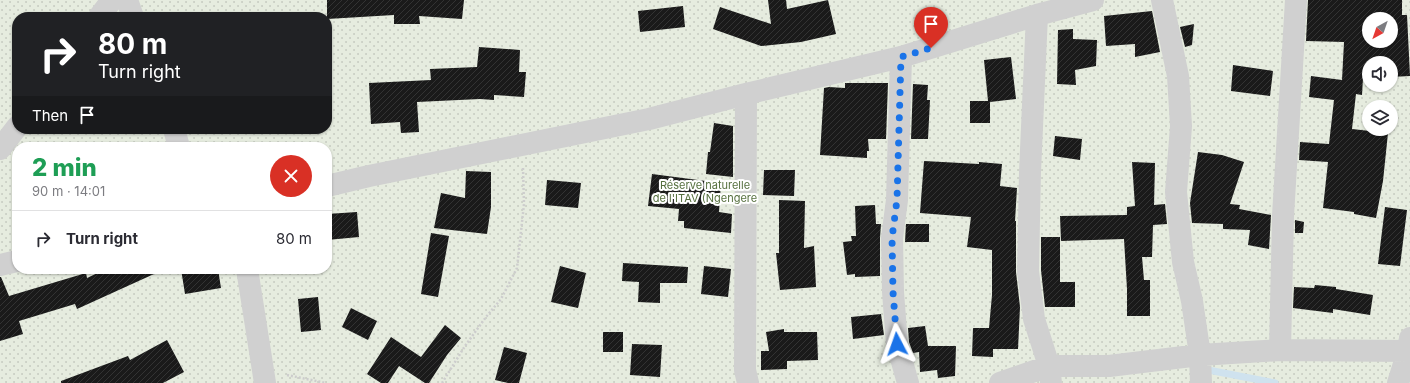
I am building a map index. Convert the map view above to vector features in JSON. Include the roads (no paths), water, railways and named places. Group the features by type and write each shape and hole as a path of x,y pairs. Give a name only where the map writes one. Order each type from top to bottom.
{"street":[{"path":"103,12 112,0"},
{"path":"127,0 131,12"},
{"path":"332,185 522,144 649,119 901,57 1037,14 1093,0"},
{"path":"1162,0 1178,76 1181,126 1176,192 1183,262 1192,301 1200,356 1201,383"},
{"path":"1280,350 1283,216 1296,0"},
{"path":"1037,14 1030,172 1028,271 1034,319 1050,375"},
{"path":"901,57 897,200 892,238 893,292 897,344 908,383"},
{"path":"746,94 745,370 748,383"},
{"path":"0,149 12,133"},
{"path":"0,265 12,262"},
{"path":"248,274 264,377"},
{"path":"1000,383 1108,366 1200,356 1280,350 1409,347 1398,383"}],"waterway":[{"path":"1203,369 1275,383"}],"park label":[{"name":"Réserve naturelle de l'ITAV (Ngengere","path":"705,191"}]}
